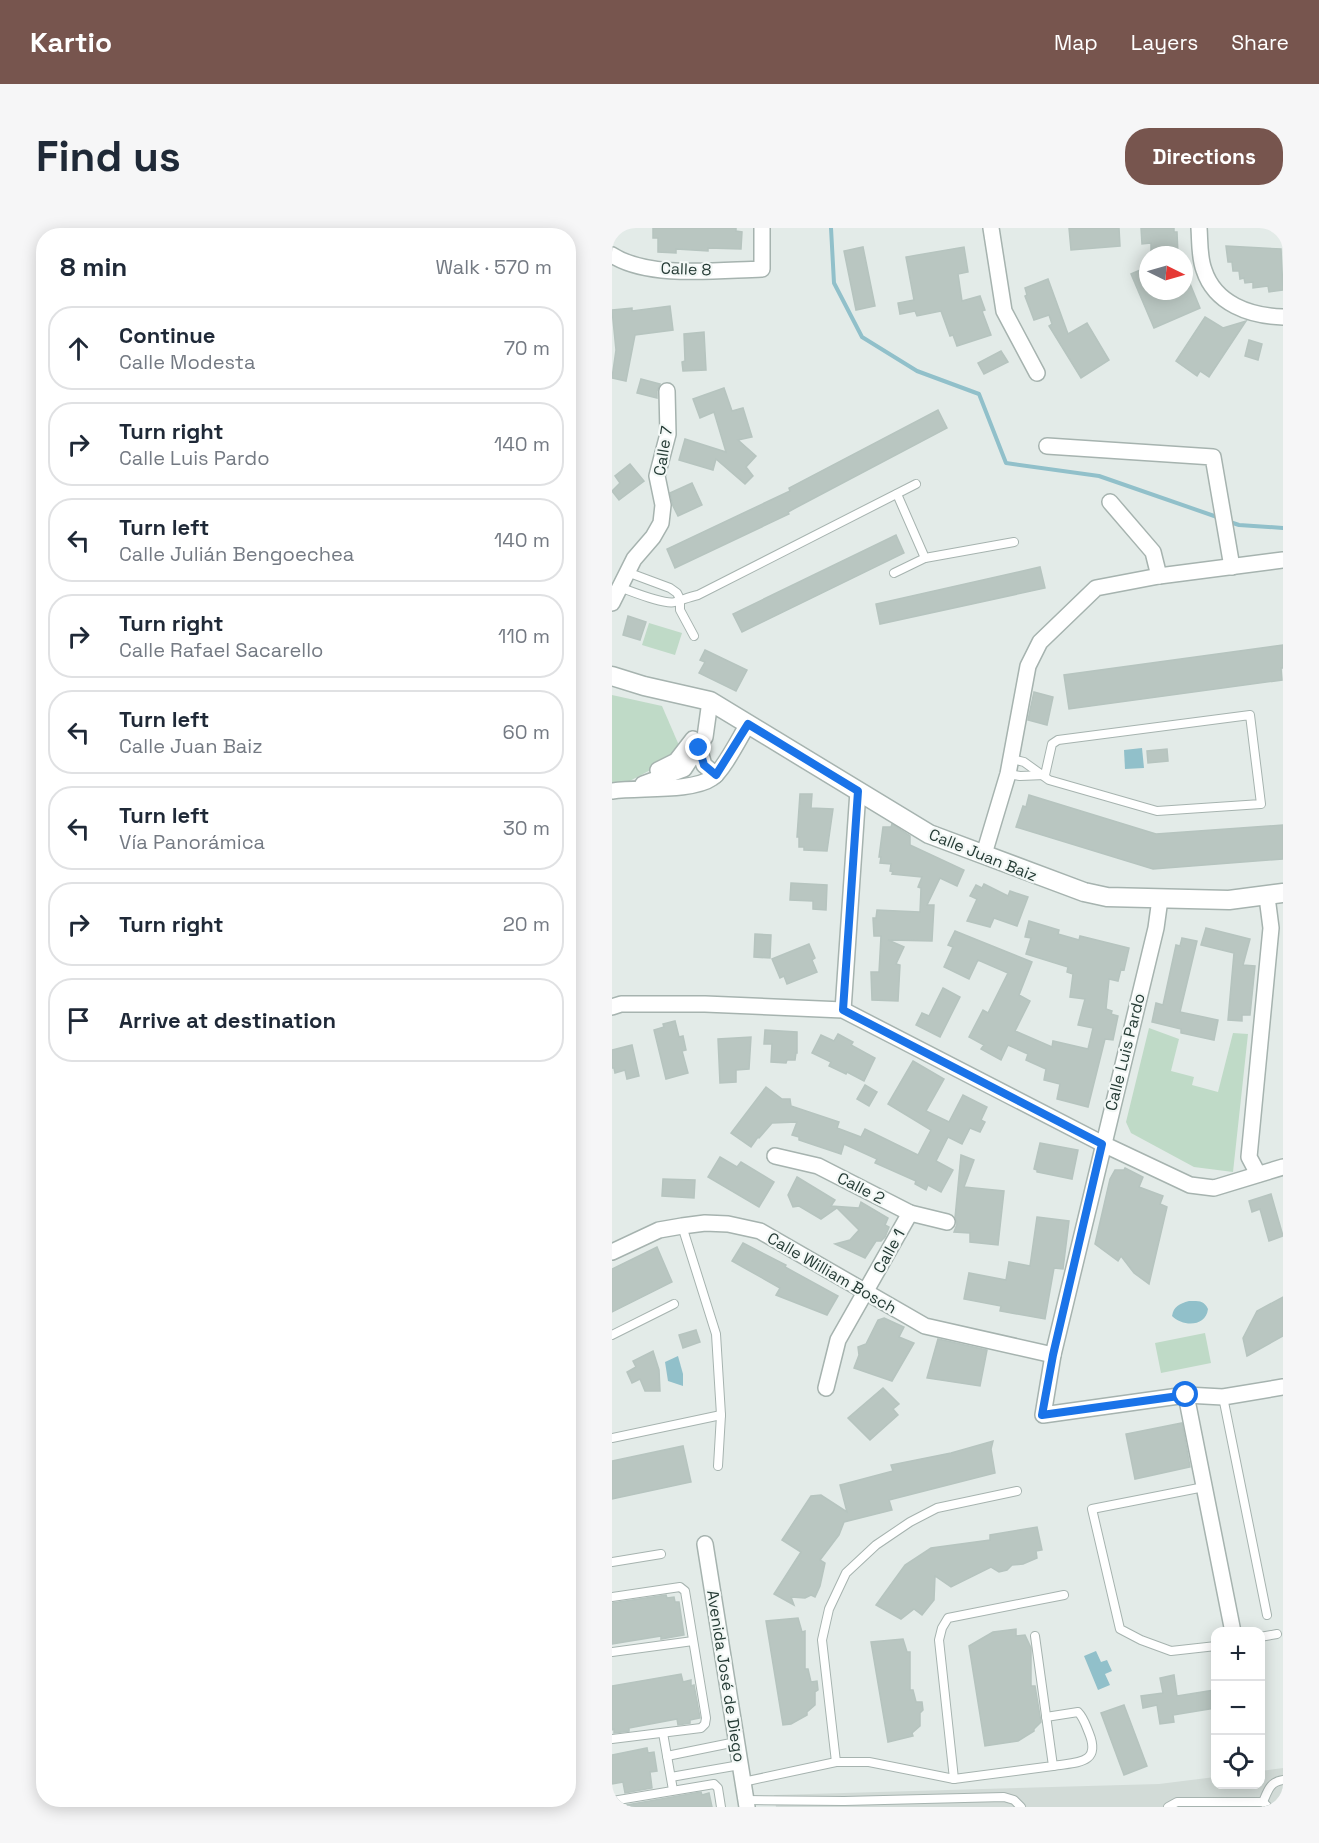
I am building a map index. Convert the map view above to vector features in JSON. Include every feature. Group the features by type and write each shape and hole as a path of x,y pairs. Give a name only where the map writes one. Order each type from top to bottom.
{"street":[{"name":"Calle 8","path":"612,255 620,260 669,272 762,268 762,228"},
{"path":"991,228 1004,310 1037,373"},
{"path":"1199,228 1203,268 1209,283 1236,308 1265,316 1283,317"},
{"name":"Calle 7","path":"612,603 634,559 653,537 661,523 663,504 657,476 668,434 668,391"},
{"path":"1047,446 1213,457 1232,567"},
{"path":"1110,502 1154,552 1159,576"},
{"path":"984,854 1010,767 1028,666 1040,642 1096,588 1159,576 1283,560"},
{"name":"Calle Juan Baiz","path":"612,676 748,724 929,834 1053,882 1096,896 1229,900 1275,895"},
{"path":"635,788 684,769 705,737 709,709"},
{"path":"635,788 647,774 676,761 689,746 709,709"},
{"path":"612,791 683,787 711,779 716,775 748,724"},
{"path":"699,748 704,765 716,775"},
{"path":"843,1010 858,791"},
{"path":"1258,1174 1249,1158 1275,895"},
{"name":"Calle Luis Pardo","path":"1161,899 1156,928 1102,1144 1053,1355 1042,1415 1186,1395"},
{"path":"612,1007 621,1004 705,1004 843,1010 1102,1144 1190,1185 1214,1188 1283,1167"},
{"name":"Calle 2","path":"775,1156 818,1166 910,1213 947,1222"},
{"name":"Calle 1","path":"826,1388 838,1340 910,1213"},
{"name":"Calle William Bosch","path":"612,1252 659,1230 682,1226 705,1223 728,1224 760,1231 925,1326 1053,1355"},
{"path":"1232,1627 1186,1395 1223,1397 1283,1387"},
{"name":"Avenida José de Diego","path":"705,1544 746,1803"}],"lane":[{"path":"619,587 664,602 698,596 916,484"},
{"path":"897,494 925,558"},
{"path":"894,573 925,558 1014,542"},
{"path":"627,572 669,588 676,593 680,599 680,610 694,636"},
{"path":"1045,775 1020,777 1010,767 1024,762 1045,775 1049,780 1158,811 1262,804 1250,715 1058,740 1052,744 1045,775"},
{"path":"682,1226 716,1335 721,1415 718,1466"},
{"path":"612,1335 674,1304"},
{"path":"1223,1397 1267,1615"},
{"path":"612,1438 721,1415"},
{"path":"1204,1487 1092,1509 1120,1629 1171,1651 1211,1646"},
{"path":"836,1762 822,1640 829,1609 846,1573 876,1545 910,1522 937,1508 1017,1491"},
{"path":"612,1562 661,1554"},
{"path":"612,1597 680,1587 685,1591 705,1725 701,1728 612,1739"},
{"path":"954,1779 939,1641 942,1628 948,1618 1064,1595"},
{"path":"1265,1636 1277,1634"},
{"path":"1035,1636 1053,1766"},
{"path":"612,1652 693,1641"},
{"path":"743,1782 836,1762 869,1762 954,1779 1085,1761 1091,1756 1094,1748 1082,1716 1078,1712 1046,1717"},
{"path":"663,1733 673,1790"},
{"path":"667,1756 736,1742"},
{"path":"671,1777 740,1765"},
{"path":"1168,1807 1266,1804 1269,1788 1275,1781 1283,1780"},
{"path":"612,1801 714,1784 718,1788 721,1807"},
{"path":"746,1803 1004,1797 1014,1800 1021,1807"}],"shaded area":[{"path":"1283,1768 1283,1807 776,1807 774,1795 1159,1784 1211,1778 1211,1789 1265,1789 1265,1770"}],"green space":[{"path":"649,623 682,633 675,655 642,645"},
{"path":"612,695 662,706 681,750 673,758 626,783 612,784"},
{"path":"1149,1028 1179,1039 1171,1071 1194,1077 1192,1085 1218,1092 1233,1033 1248,1034 1233,1172 1194,1167 1131,1133 1126,1122"},
{"path":"1205,1333 1211,1363 1161,1373 1155,1343"}],"water":[{"path":"1142,748 1144,768 1125,769 1124,750"},
{"path":"1189,1301 1203,1303 1208,1309 1199,1322 1182,1322 1172,1316 1177,1306"},
{"path":"678,1356 683,1374 683,1386 668,1381 665,1362"},
{"path":"1096,1651 1101,1662 1107,1660 1112,1671 1105,1674 1110,1685 1098,1690 1084,1656"}],"building":[{"path":"653,228 736,228 736,231 742,232 741,249 708,248 708,251 676,249 676,253 658,252 658,238 653,238"},
{"path":"1069,228 1119,228 1120,246 1071,250"},
{"path":"1141,228 1174,228 1174,232 1177,232 1178,246 1142,244"},
{"path":"1226,246 1281,249 1283,290 1269,292 1268,286 1253,288 1253,282 1245,283 1244,278 1240,279 1239,271 1233,271 1232,262 1228,262"},
{"path":"863,247 875,306 856,310 844,251"},
{"path":"964,247 968,272 958,274 962,301 980,296 985,310 982,311 991,335 957,346 953,335 950,336 941,311 917,316 915,311 900,314 898,303 914,300 906,257"},
{"path":"1139,271 1139,293 1131,274"},
{"path":"1048,279 1068,334 1087,323 1109,360 1081,378 1049,326 1052,324 1049,315 1034,320 1025,296 1027,295 1025,288"},
{"path":"1193,291 1200,308 1154,328 1142,300 1193,300"},
{"path":"670,306 673,330 635,335 626,381 612,378 616,350 612,310 632,308 632,311"},
{"path":"1205,317 1223,328 1246,321 1209,377 1200,371 1197,376 1176,361"},
{"path":"704,332 706,370 683,371 684,334"},
{"path":"1249,340 1262,344 1258,360 1245,356"},
{"path":"1001,351 1008,362 984,374 978,363"},
{"path":"641,379 660,384 657,398 637,393"},
{"path":"724,388 732,411 743,408 752,437 738,440 756,456 746,467 753,476 745,484 716,459 713,470 679,460 685,439 726,452 714,412 700,418 693,399"},
{"path":"938,410 947,428 799,506 788,512 789,514 675,568 667,549 790,491 789,488"},
{"path":"630,464 644,481 619,500 612,491 620,483 615,476"},
{"path":"692,483 702,505 678,516 670,493"},
{"path":"896,535 904,553 742,632 733,614"},
{"path":"1040,567 1045,588 880,624 876,604"},
{"path":"628,616 646,622 640,640 623,635"},
{"path":"1283,645 1282,680 1069,709 1064,675"},
{"path":"705,650 747,670 736,691 699,673 705,662 700,660"},
{"path":"1034,692 1053,697 1047,725 1028,720"},
{"path":"1167,749 1168,761 1148,763 1147,751"},
{"path":"800,794 812,794 811,808 833,809 827,851 804,850 804,847 799,847 799,837 797,837"},
{"path":"1029,795 1156,834 1283,825 1283,859 1153,869 1016,827"},
{"path":"892,824 910,836 910,845 964,870 957,886 940,878 927,905 934,905 932,941 888,940 904,947 896,964 900,965 898,1001 872,1000 871,972 879,972 881,936 874,936 873,918 876,918 877,910 920,912 921,888 918,887 922,877 892,874 891,864 880,863 883,827 891,827"},
{"path":"791,883 827,885 826,910 813,909 813,901 790,900"},
{"path":"984,884 1008,896 1010,891 1028,897 1017,926 994,918 990,927 967,921 977,899 970,896 976,885 982,888"},
{"path":"1029,921 1059,930 1058,934 1079,940 1080,936 1129,948 1124,970 1121,969 1118,981 1109,979 1106,1009 1118,1016 1113,1040 1105,1039 1088,1107 1057,1099 1060,1084 1044,1080 1046,1069 1026,1060 1028,1054 1008,1045 1001,1060 981,1049 984,1045 969,1037 983,1010 988,1013 1008,973 978,960 969,979 944,967 953,947 948,945 955,931 1032,962 1019,995 1030,1001 1015,1031 1052,1047 1053,1041 1088,1049 1093,1028 1078,1025 1085,999 1070,997 1073,974 1067,972 1068,967 1026,954 1031,938 1025,937"},
{"path":"1206,928 1250,939 1243,965 1255,966 1250,1015 1242,1015 1242,1021 1228,1020 1234,953 1201,945"},
{"path":"755,934 771,935 770,958 754,957"},
{"path":"1182,938 1197,941 1180,1012 1218,1020 1214,1040 1181,1033 1181,1029 1152,1022 1156,1003 1163,1005 1176,945 1180,946"},
{"path":"809,944 815,958 812,960 817,972 787,984 784,976 780,978 772,959"},
{"path":"943,988 960,997 940,1037 916,1025 922,1013 929,1016"},
{"path":"675,1021 679,1037 683,1036 686,1050 682,1051 688,1073 666,1079 654,1030 664,1027 663,1024"},
{"path":"765,1030 797,1032 795,1060 787,1060 786,1063 771,1062 772,1044 764,1044"},
{"path":"838,1034 853,1042 851,1045 875,1058 864,1081 829,1066 831,1062 812,1053 821,1035 834,1041"},
{"path":"751,1037 749,1069 736,1070 736,1082 720,1083 718,1039"},
{"path":"632,1045 639,1076 627,1079 625,1070 615,1073 612,1068 612,1050"},
{"path":"913,1061 944,1079 926,1111 949,1122 963,1095 987,1107 981,1120 985,1122 980,1132 970,1128 962,1144 948,1137 936,1161 953,1170 941,1192 928,1185 926,1190 915,1184 916,1181 875,1163 877,1159 844,1144 841,1154 799,1140 799,1137 792,1135 797,1122 772,1123 751,1147 731,1133 766,1087 782,1099 790,1099 791,1106 839,1122 837,1128 861,1137 865,1129 918,1155 931,1130 888,1104"},
{"path":"865,1085 877,1092 869,1106 857,1099"},
{"path":"1040,1143 1078,1150 1072,1179 1037,1172 1034,1169"},
{"path":"961,1155 974,1160 964,1187 1004,1191 998,1245 970,1242 970,1233 954,1232 957,1224 955,1218"},
{"path":"720,1157 737,1167 741,1162 774,1182 759,1207 708,1177"},
{"path":"1125,1168 1143,1177 1139,1187 1163,1196 1160,1204 1167,1207 1149,1284 1134,1273 1121,1256 1118,1261 1095,1244 1110,1179 1115,1170"},
{"path":"797,1177 835,1200 831,1206 859,1208 861,1202 888,1218 885,1225 889,1227 885,1237 881,1241 876,1241 865,1258 835,1244 850,1240 859,1230 837,1208 821,1219 799,1206 793,1207 788,1195"},
{"path":"663,1179 695,1180 694,1198 662,1196"},
{"path":"1271,1194 1283,1236 1269,1241 1260,1209 1252,1212 1249,1201"},
{"path":"1037,1217 1069,1221 1063,1269 1054,1268 1045,1319 1000,1311 1001,1306 964,1299 969,1273 1006,1280 1009,1262 1030,1266"},
{"path":"743,1243 838,1296 827,1315 776,1295 780,1288 732,1261"},
{"path":"657,1247 672,1282 612,1312 612,1269"},
{"path":"1283,1297 1283,1336 1247,1356 1243,1338 1257,1311"},
{"path":"884,1318 904,1327 899,1337 914,1343 892,1381 854,1368 859,1355 858,1347 866,1344 878,1320"},
{"path":"696,1330 700,1342 683,1348 679,1335"},
{"path":"938,1339 987,1350 980,1386 927,1378"},
{"path":"653,1351 659,1370 660,1391 645,1391 640,1379 632,1383 627,1372 636,1367 633,1361"},
{"path":"883,1388 899,1404 893,1409 898,1415 870,1440 848,1418"},
{"path":"1182,1423 1190,1467 1135,1479 1126,1434"},
{"path":"993,1441 991,1449 995,1473 889,1500 892,1510 844,1522 839,1535 820,1560 825,1563 815,1597 811,1595 805,1598 791,1597 794,1605 774,1594 801,1552 782,1540 811,1496 821,1495 847,1512 840,1485 893,1471 891,1465 951,1453"},
{"path":"683,1446 691,1482 612,1499 612,1461"},
{"path":"1037,1527 1042,1550 1036,1551 1037,1558 1023,1564 1012,1565 1007,1570 999,1572 991,1567 951,1587 935,1576 934,1600 922,1615 914,1609 901,1619 876,1605 905,1565 931,1548 990,1540 990,1535"},
{"path":"666,1595 667,1598 674,1597 675,1602 679,1602 684,1635 661,1639 661,1636 612,1644 612,1603"},
{"path":"798,1618 802,1632 805,1631 805,1669 808,1669 811,1682 817,1681 818,1690 815,1692 815,1705 807,1712 807,1715 791,1724 783,1725 766,1621"},
{"path":"1016,1629 1016,1636 1025,1635 1031,1648 1031,1686 1035,1686 1041,1722 1034,1731 1018,1741 985,1746 969,1646 993,1632"},
{"path":"903,1639 907,1652 910,1652 910,1690 913,1690 916,1702 922,1702 923,1710 920,1713 920,1726 912,1733 913,1736 888,1742 871,1642"},
{"path":"681,1674 683,1682 691,1680 691,1686 694,1685 700,1718 690,1720 690,1723 678,1725 677,1719 614,1733 614,1729 612,1730 612,1686"},
{"path":"1174,1675 1177,1696 1211,1691 1211,1709 1173,1715 1174,1722 1160,1724 1157,1705 1143,1708 1141,1696 1163,1693 1160,1678"},
{"path":"1124,1705 1147,1766 1124,1775 1101,1713"},
{"path":"647,1748 648,1753 654,1752 657,1771 650,1772 652,1788 625,1793 623,1782 612,1784 612,1755"},
{"path":"701,1792 702,1795 709,1793 712,1807 627,1807 627,1805"}],"waterway":[{"path":"831,228 834,283 862,337 917,371 979,394 1006,463 1099,476 1220,518"},
{"path":"1230,522 1239,525 1283,528"}],"route":[{"path":"699,748 704,765 716,775 748,724 858,791 843,1010 1102,1144 1053,1355 1042,1415 1186,1395"}]}
